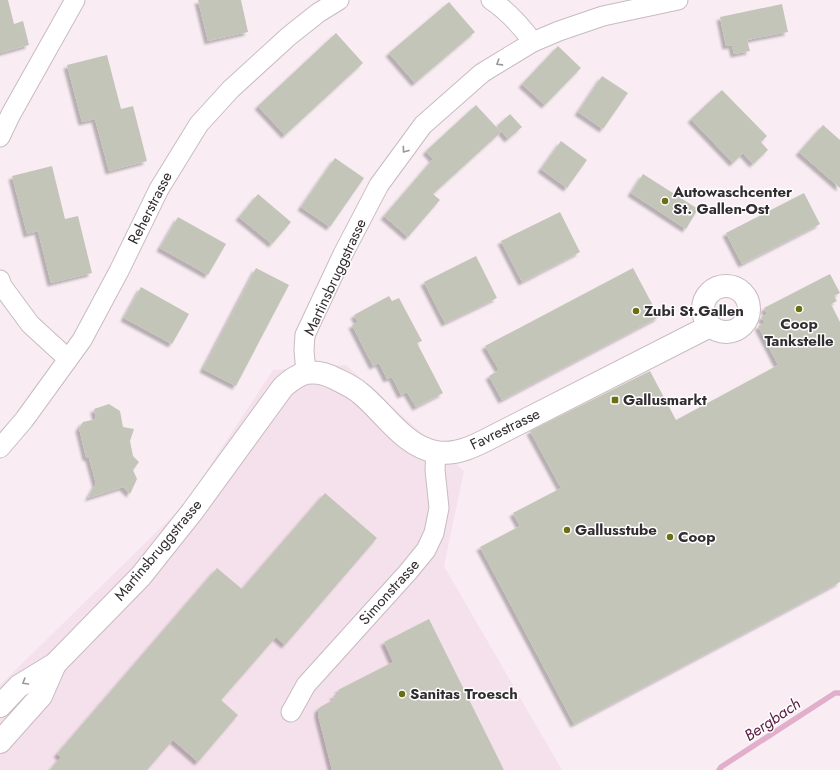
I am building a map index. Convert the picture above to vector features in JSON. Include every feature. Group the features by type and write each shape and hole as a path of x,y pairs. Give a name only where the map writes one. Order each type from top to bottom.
{"street":[{"path":"0,137 11,114 75,0"},
{"name":"Reherstrasse","path":"0,448 24,420 82,340 94,320 159,189 199,124 231,89 283,41 313,17 339,0"},
{"path":"491,0 499,5 514,19 533,42"},
{"name":"Martinsbruggstrasse","path":"0,706 19,686 55,664 140,576 192,512 283,387 295,378 306,373 304,350 305,335 342,254 379,185 423,125 482,73 533,42 559,31 603,16 678,0"},
{"path":"0,280 2,286 30,324 68,359"},
{"name":"Favrestrasse","path":"306,373 315,372 329,375 352,388 359,392 399,432 422,447 436,452 446,453 459,451 477,444 710,326"},
{"name":"Simonstrasse","path":"291,712 306,685 426,550 434,533 439,508 435,470 436,452"},
{"name":"Martinsbruggstrasse","path":"0,742 40,696 55,664"}],"shaded area":[{"path":"346,365 464,471 444,566 562,770 0,770 0,685 184,505 273,370"}],"building":[{"path":"0,0 8,0 14,24 23,21 29,45 0,53"},
{"path":"198,0 241,0 248,32 208,41"},
{"path":"449,2 475,32 415,83 389,53"},
{"path":"782,4 788,32 747,40 750,51 734,54 732,45 726,46 720,17"},
{"path":"336,33 363,63 285,135 258,106"},
{"path":"558,46 581,68 545,105 522,84"},
{"path":"107,55 121,109 133,106 147,161 109,171 95,119 82,122 67,65"},
{"path":"602,76 628,93 603,129 578,112"},
{"path":"722,90 767,136 761,142 768,150 753,164 743,153 733,163 691,119"},
{"path":"476,105 501,132 433,194 440,200 408,237 384,216 433,159 426,151"},
{"path":"510,114 522,127 508,139 497,126"},
{"path":"823,125 840,140 840,188 799,152"},
{"path":"561,141 587,160 567,188 541,169"},
{"path":"335,158 364,178 330,227 301,207"},
{"path":"52,166 65,219 78,216 92,273 51,283 38,231 27,234 12,176"},
{"name":"Autowaschcenter St. Gallen-Ost","path":"643,174 698,209 686,229 631,193"},
{"path":"804,193 820,224 742,264 726,233"},
{"path":"258,194 291,222 272,244 239,217"},
{"path":"560,212 580,252 522,282 501,241"},
{"path":"178,217 226,244 208,275 160,248"},
{"path":"476,256 497,298 445,323 424,282"},
{"path":"256,268 289,285 236,386 203,369"},
{"path":"633,268 659,317 502,400 489,376 499,370 485,346"},
{"name":"Coop","path":"830,274 840,293 834,296 837,301 831,304 840,322 840,582 574,724 480,547 520,526 513,513 561,488 530,431 650,371 676,420 778,365 758,326 765,323 761,317 767,314 764,308"},
{"path":"141,287 189,314 172,344 124,318"},
{"path":"389,296 392,301 399,298 422,341 417,343 443,393 416,407 407,392 401,395 392,377 387,379 379,363 373,366 352,325 358,322 354,315"},
{"path":"109,404 120,411 123,427 134,429 130,441 133,456 139,462 133,470 137,479 130,494 123,487 88,498 96,484 89,458 86,457 79,428 83,422 96,419 94,409"},
{"path":"325,493 377,538 285,645 276,637 221,700 238,715 198,762 173,740 147,770 50,770 61,757 57,754 217,568 242,589"},
{"name":"Sanitas Troesch","path":"429,619 504,770 332,770 318,715 318,709 335,699 333,696 340,693 338,690 393,662 384,642"}],"waterway":[{"name":"Bergbach","path":"719,770 721,767 835,693 840,693"}],"place":[{"name":"Autowaschcenter St. Gallen-Ost","path":"665,201"},
{"name":"Coop Tankstelle","path":"799,309"},
{"name":"Zubi St.Gallen","path":"636,311"},
{"name":"Gallusmarkt","path":"615,400"},
{"name":"Gallusstube","path":"567,530"},
{"name":"Coop","path":"670,537"},
{"name":"Sanitas Troesch","path":"402,694"}]}
